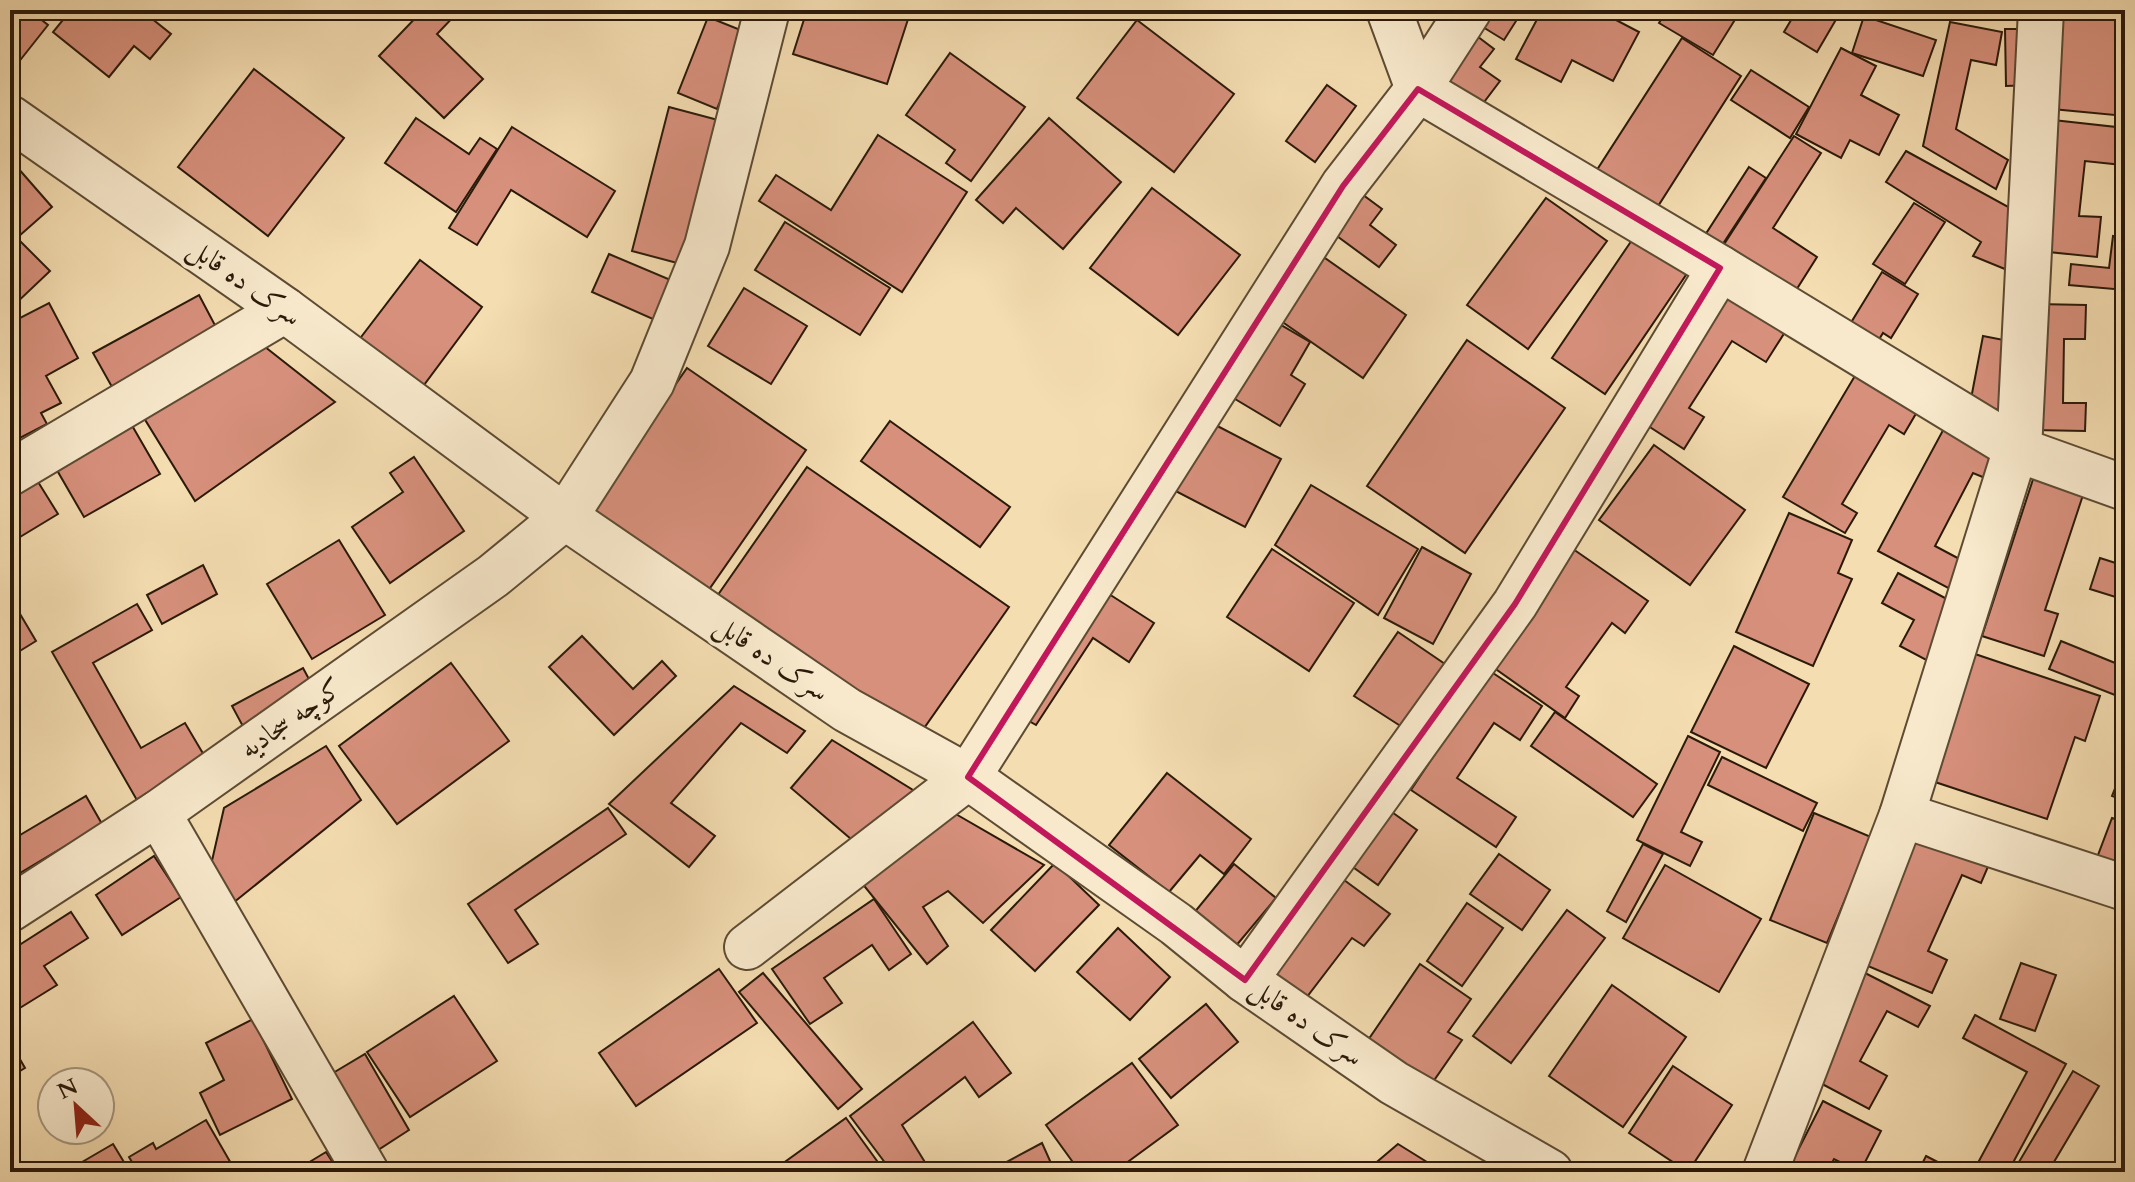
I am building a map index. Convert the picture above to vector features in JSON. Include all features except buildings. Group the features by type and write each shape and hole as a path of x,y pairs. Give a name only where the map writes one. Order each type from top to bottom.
{"street":[{"path":"1389,10 1418,89 2019,450 2125,488"},
{"path":"747,947 968,777 1343,186 1418,89 1469,10"},
{"path":"1765,1172 1902,815 2013,458 2019,450 2041,10"},
{"name":"کوچه سجادیه","path":"10,909 158,813 493,576 565,517 652,382 707,246 760,14"},
{"name":"سرک ده قابل","path":"10,118 285,310 565,517 847,710 968,777 1176,924 1245,980 1394,1083 1550,1172"},
{"path":"1245,980 1515,604 1720,268"},
{"path":"10,473 285,310"},
{"path":"158,813 366,1172"},
{"path":"1902,815 2125,888"}],"highlighted area":[{"path":"1418,89 1720,268 1515,604 1245,980 968,777 1343,186"}]}
